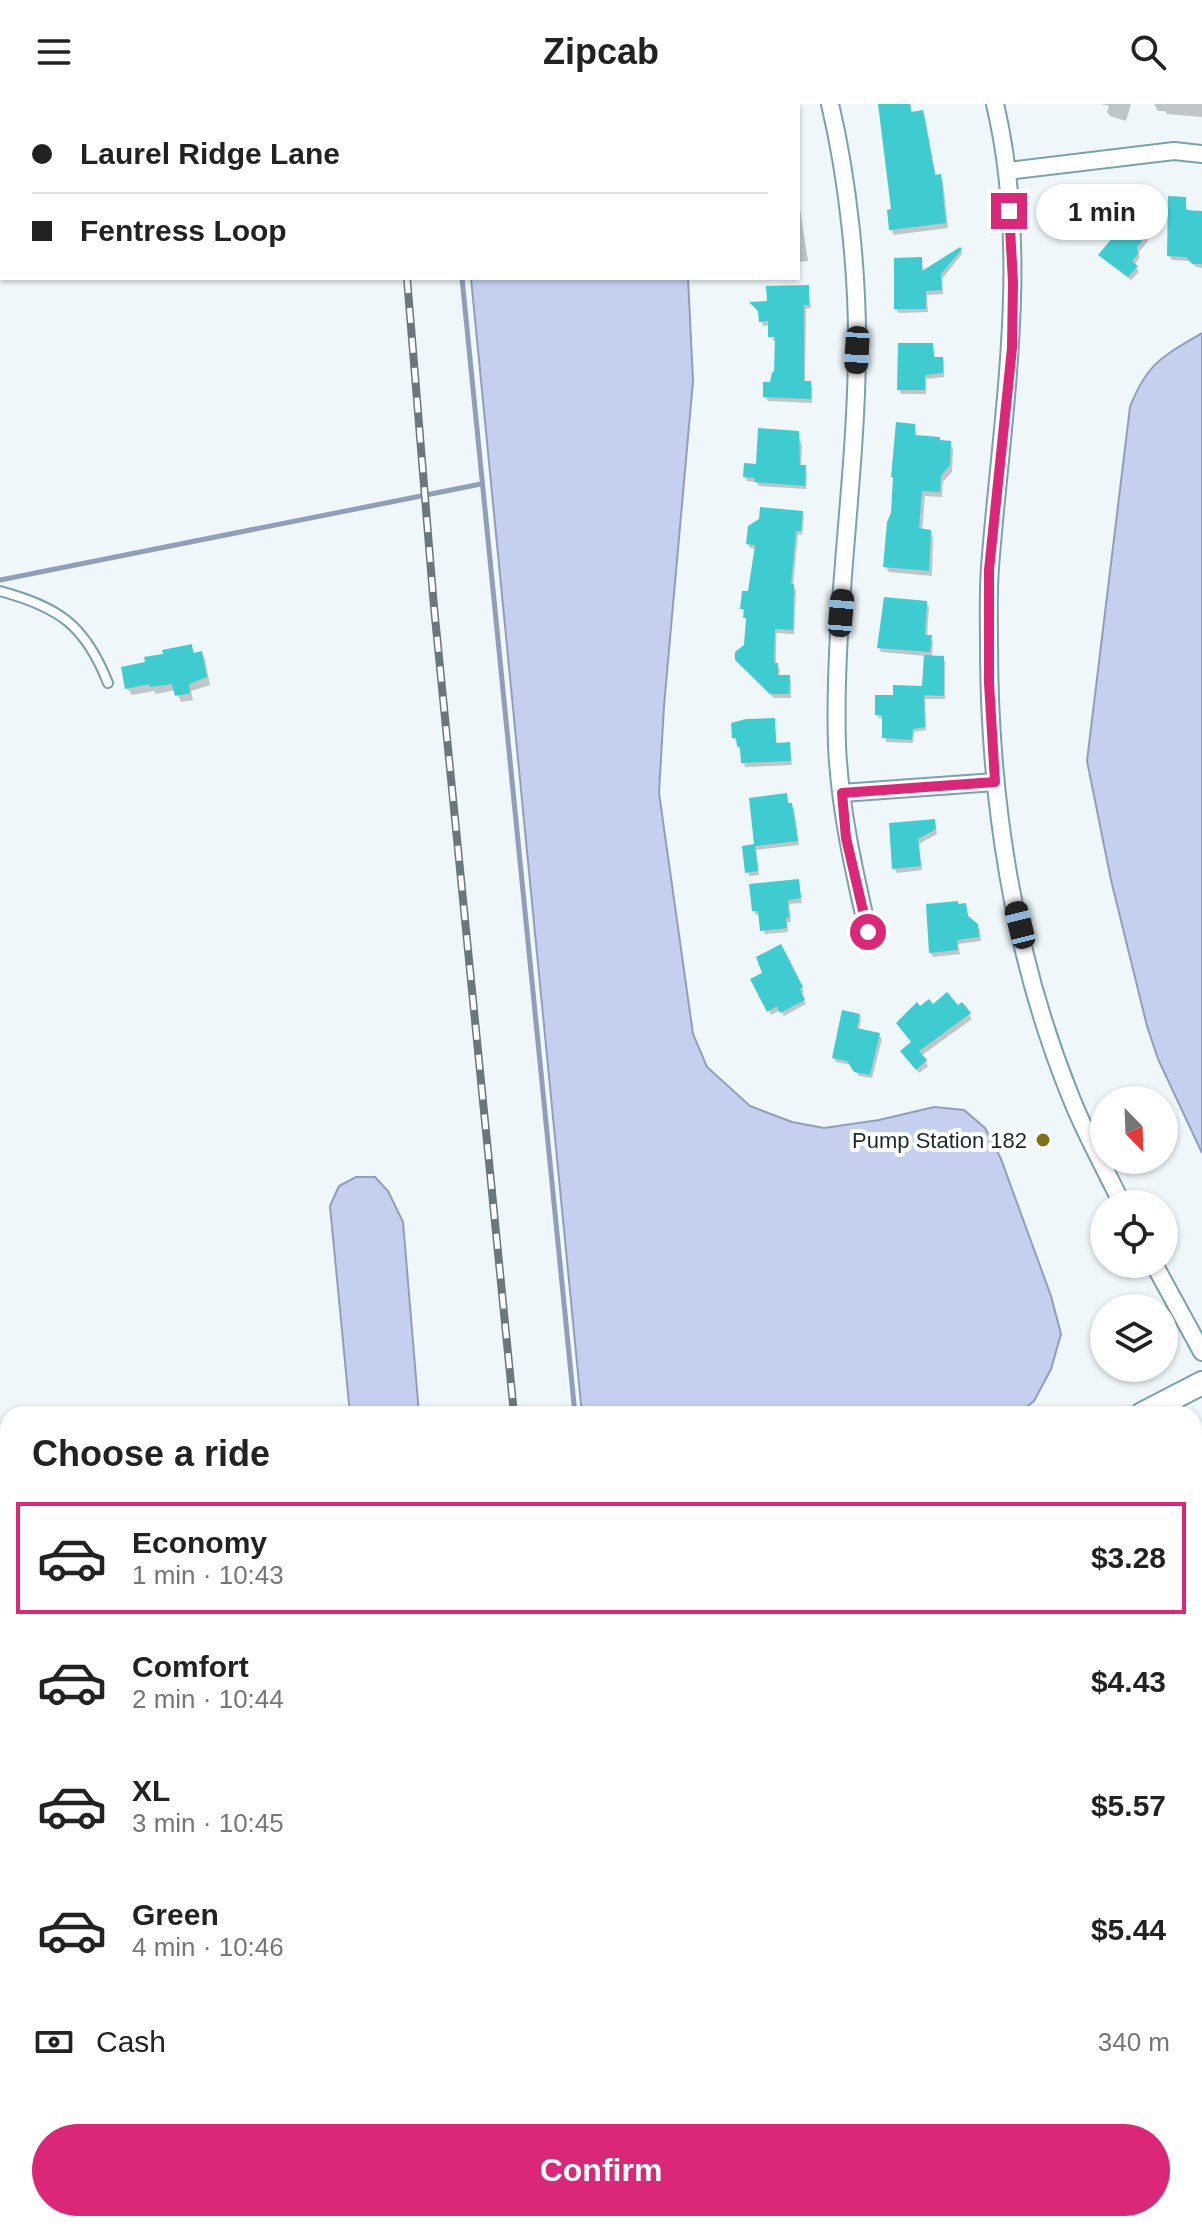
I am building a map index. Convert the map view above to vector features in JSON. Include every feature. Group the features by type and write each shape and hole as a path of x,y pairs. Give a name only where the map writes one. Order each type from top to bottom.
{"main road":[{"path":"1157,1406 1202,1383"}],"street":[{"path":"830,104 846,197 857,350 836,668 837,749 846,838 868,932"},
{"path":"995,104 1008,171 1013,282 1012,348 989,570 989,683 995,782 1013,898 1039,1008 1070,1096 1115,1190"},
{"path":"1008,171 1174,151 1202,154"},
{"path":"842,793 995,782"},
{"path":"1162,1278 1202,1352"}],"lane":[{"path":"0,591 53,609 79,631 98,657 108,683"}],"shaded area":[{"path":"471,280 688,280 693,381 659,793 693,1034 707,1067 750,1106 792,1122 824,1128 879,1120 934,1107 964,1110 985,1128 1001,1159 1051,1296 1061,1334 1051,1369 1034,1401 1027,1406 581,1406"},
{"path":"1202,333 1202,1153 1178,1102 1178,1086 1171,1086 1147,1026 1111,880 1087,761 1130,407 1150,370"},
{"path":"356,1177 375,1177 388,1191 403,1222 418,1406 349,1406 330,1206 339,1186"}],"building":[{"path":"878,104 910,104 911,112 923,110 935,175 941,174 946,223 889,230 887,210 891,209"},
{"path":"1168,196 1186,197 1186,210 1202,211 1202,264 1192,264 1186,257 1167,256"},
{"path":"1128,219 1147,235 1137,247 1138,254 1132,261 1138,266 1128,277 1098,255"},
{"path":"960,247 962,249 941,274 942,290 926,291 926,309 894,309 894,258 922,257 922,271"},
{"path":"809,285 809,305 804,305 804,381 811,381 811,399 763,397 763,382 770,382 774,372 775,337 768,337 768,321 759,322 758,311 749,302 767,301 766,286"},
{"path":"898,343 933,343 934,357 943,357 943,373 925,375 925,390 897,390"},
{"path":"896,422 915,424 915,435 951,441 950,465 941,476 940,492 922,491 919,528 931,530 929,571 883,567 887,522 891,513"},
{"path":"758,428 799,431 800,465 806,465 805,486 754,482 755,478 743,477 744,463 756,464"},
{"path":"760,507 803,511 801,531 796,531 791,584 794,584 793,630 775,629 774,663 778,663 778,675 790,675 789,694 770,694 735,660 735,652 744,645 746,618 743,618 744,609 740,609 742,591 748,591 755,545 746,544 748,526 759,519"},
{"path":"884,597 927,601 925,635 932,635 930,652 877,648"},
{"path":"192,644 193,653 202,651 207,677 189,684 190,693 175,696 172,684 150,687 149,684 125,689 121,667 145,662 144,657 163,654 162,650"},
{"path":"924,655 944,656 944,696 924,695 925,727 913,729 912,740 882,738 882,715 875,715 875,695 893,695 893,685 922,686"},
{"path":"775,718 776,743 790,742 791,761 741,763 740,748 736,738 732,738 731,723"},
{"path":"787,793 788,803 792,803 798,841 755,846 758,871 745,873 742,846 754,844 749,798"},
{"path":"935,819 936,829 918,839 921,866 892,869 889,823"},
{"path":"799,879 801,898 788,900 787,928 760,931 758,911 752,911 749,884"},
{"path":"958,901 958,904 966,903 968,916 978,924 979,937 957,940 958,950 929,953 926,904"},
{"path":"781,944 803,987 800,989 805,1000 780,1013 777,1006 767,1012 750,979 762,973 756,957"},
{"path":"947,992 958,1005 962,1002 971,1013 919,1051 927,1060 916,1070 900,1051 911,1042 896,1023 917,1002 920,1006 929,999 933,1004"},
{"path":"842,1010 860,1014 857,1028 880,1033 870,1075 854,1072 847,1061 832,1058"}],"waterway":[{"path":"462,280 574,1406"},
{"path":"0,580 481,484"}],"railway":[{"path":"407,280 434,607 513,1406"}],"place":[{"name":"Pump Station 182","path":"1043,1140"}],"route":[{"path":"868,932 846,838 842,793 995,782 989,683 989,570 1012,348 1013,282 1009,211"}]}
